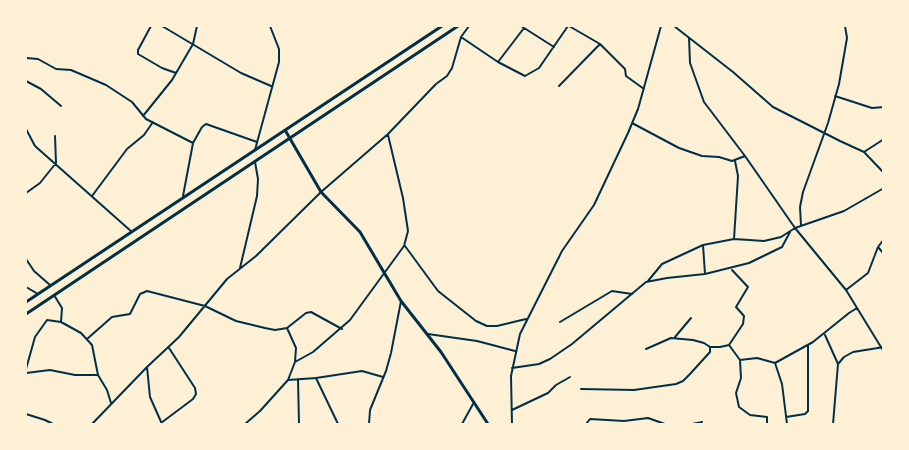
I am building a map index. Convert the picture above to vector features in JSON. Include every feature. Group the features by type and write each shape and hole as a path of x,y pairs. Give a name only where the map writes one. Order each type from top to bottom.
{"street":[{"path":"151,26 138,54 176,73"},
{"path":"162,26 241,73 271,86"},
{"path":"143,116 176,73 193,44 197,26"},
{"path":"255,150 279,56 279,49 270,26"},
{"path":"26,302 442,26"},
{"path":"26,314 458,26"},
{"path":"92,424 169,347 221,286 256,256 321,192 388,134 436,84 447,76 452,68 461,37 469,26"},
{"path":"461,37 498,62 525,76 539,68 568,26 600,44 625,69 626,76 644,89"},
{"path":"512,424 512,368 526,319 568,241 594,205 632,123 644,89 660,26"},
{"path":"674,26 773,107 864,152 884,173"},
{"path":"801,225 800,207 803,192 836,96 846,50 845,26"},
{"path":"498,62 523,27 554,47"},
{"path":"689,38 690,63 704,102 795,228 846,290 884,352"},
{"path":"559,86 600,44"},
{"path":"26,58 38,59 56,69 71,70 106,85 133,103 143,116 193,143"},
{"path":"26,81 61,106"},
{"path":"836,96 872,108 884,107"},
{"path":"92,196 127,149 144,135 153,122"},
{"path":"632,123 679,148 702,156 735,161 745,156"},
{"path":"183,196 193,143 206,124 257,142"},
{"path":"26,129 35,146 56,162 132,232"},
{"path":"285,130 321,192 360,232 401,301 428,334 488,424"},
{"path":"295,362 313,352 342,329 356,314 404,246 408,231 388,134"},
{"path":"26,193 40,183 56,162 55,136"},
{"path":"864,152 884,139"},
{"path":"240,268 257,196 258,178 255,161"},
{"path":"734,238 738,176 735,161"},
{"path":"512,368 539,364 572,344 646,282 662,264 703,245 734,238 764,241 781,237 801,225 832,217 884,188"},
{"path":"646,282 731,269 782,247 790,232"},
{"path":"846,290 868,273 878,246 884,239"},
{"path":"703,245 705,274"},
{"path":"404,246 438,291 476,321 487,326 497,326 526,319"},
{"path":"878,246 884,254"},
{"path":"26,259 34,271 50,285"},
{"path":"646,349 663,340 675,337 704,343 710,347 720,348 729,345 743,324 744,316 736,307 748,287 731,269"},
{"path":"26,287 38,294"},
{"path":"87,339 112,317 130,314 143,291 205,306 243,323 275,330 286,328 306,313 311,312 342,329"},
{"path":"560,322 612,291 632,294"},
{"path":"54,295 62,308 61,322"},
{"path":"369,424 370,410 391,353 401,301"},
{"path":"740,360 756,358 775,363 824,334 840,319 857,308"},
{"path":"675,337 691,318"},
{"path":"26,369 35,337 47,320 61,322 87,339 92,345 98,375 107,390 111,403"},
{"path":"245,424 288,380 295,362 296,348 286,328"},
{"path":"428,334 477,341 515,351"},
{"path":"824,334 838,364 833,424"},
{"path":"786,417 805,414 808,411 808,344"},
{"path":"729,345 740,360 741,378 736,393 739,407 746,413 767,417 767,424"},
{"path":"147,367 150,397 162,424 193,399 196,393 169,347"},
{"path":"581,389 634,390 676,384 683,381 710,352 710,347"},
{"path":"838,364 853,352 883,347"},
{"path":"775,363 782,384 786,424"},
{"path":"26,373 52,370 75,375 98,375"},
{"path":"288,380 362,371 383,377"},
{"path":"512,410 548,393 570,377"},
{"path":"316,378 338,424"},
{"path":"298,379 299,424"},
{"path":"456,424 463,424 473,404"},
{"path":"26,414 53,424"},
{"path":"586,424 590,419 624,421 648,418 665,424"},
{"path":"692,424 702,422"}]}
